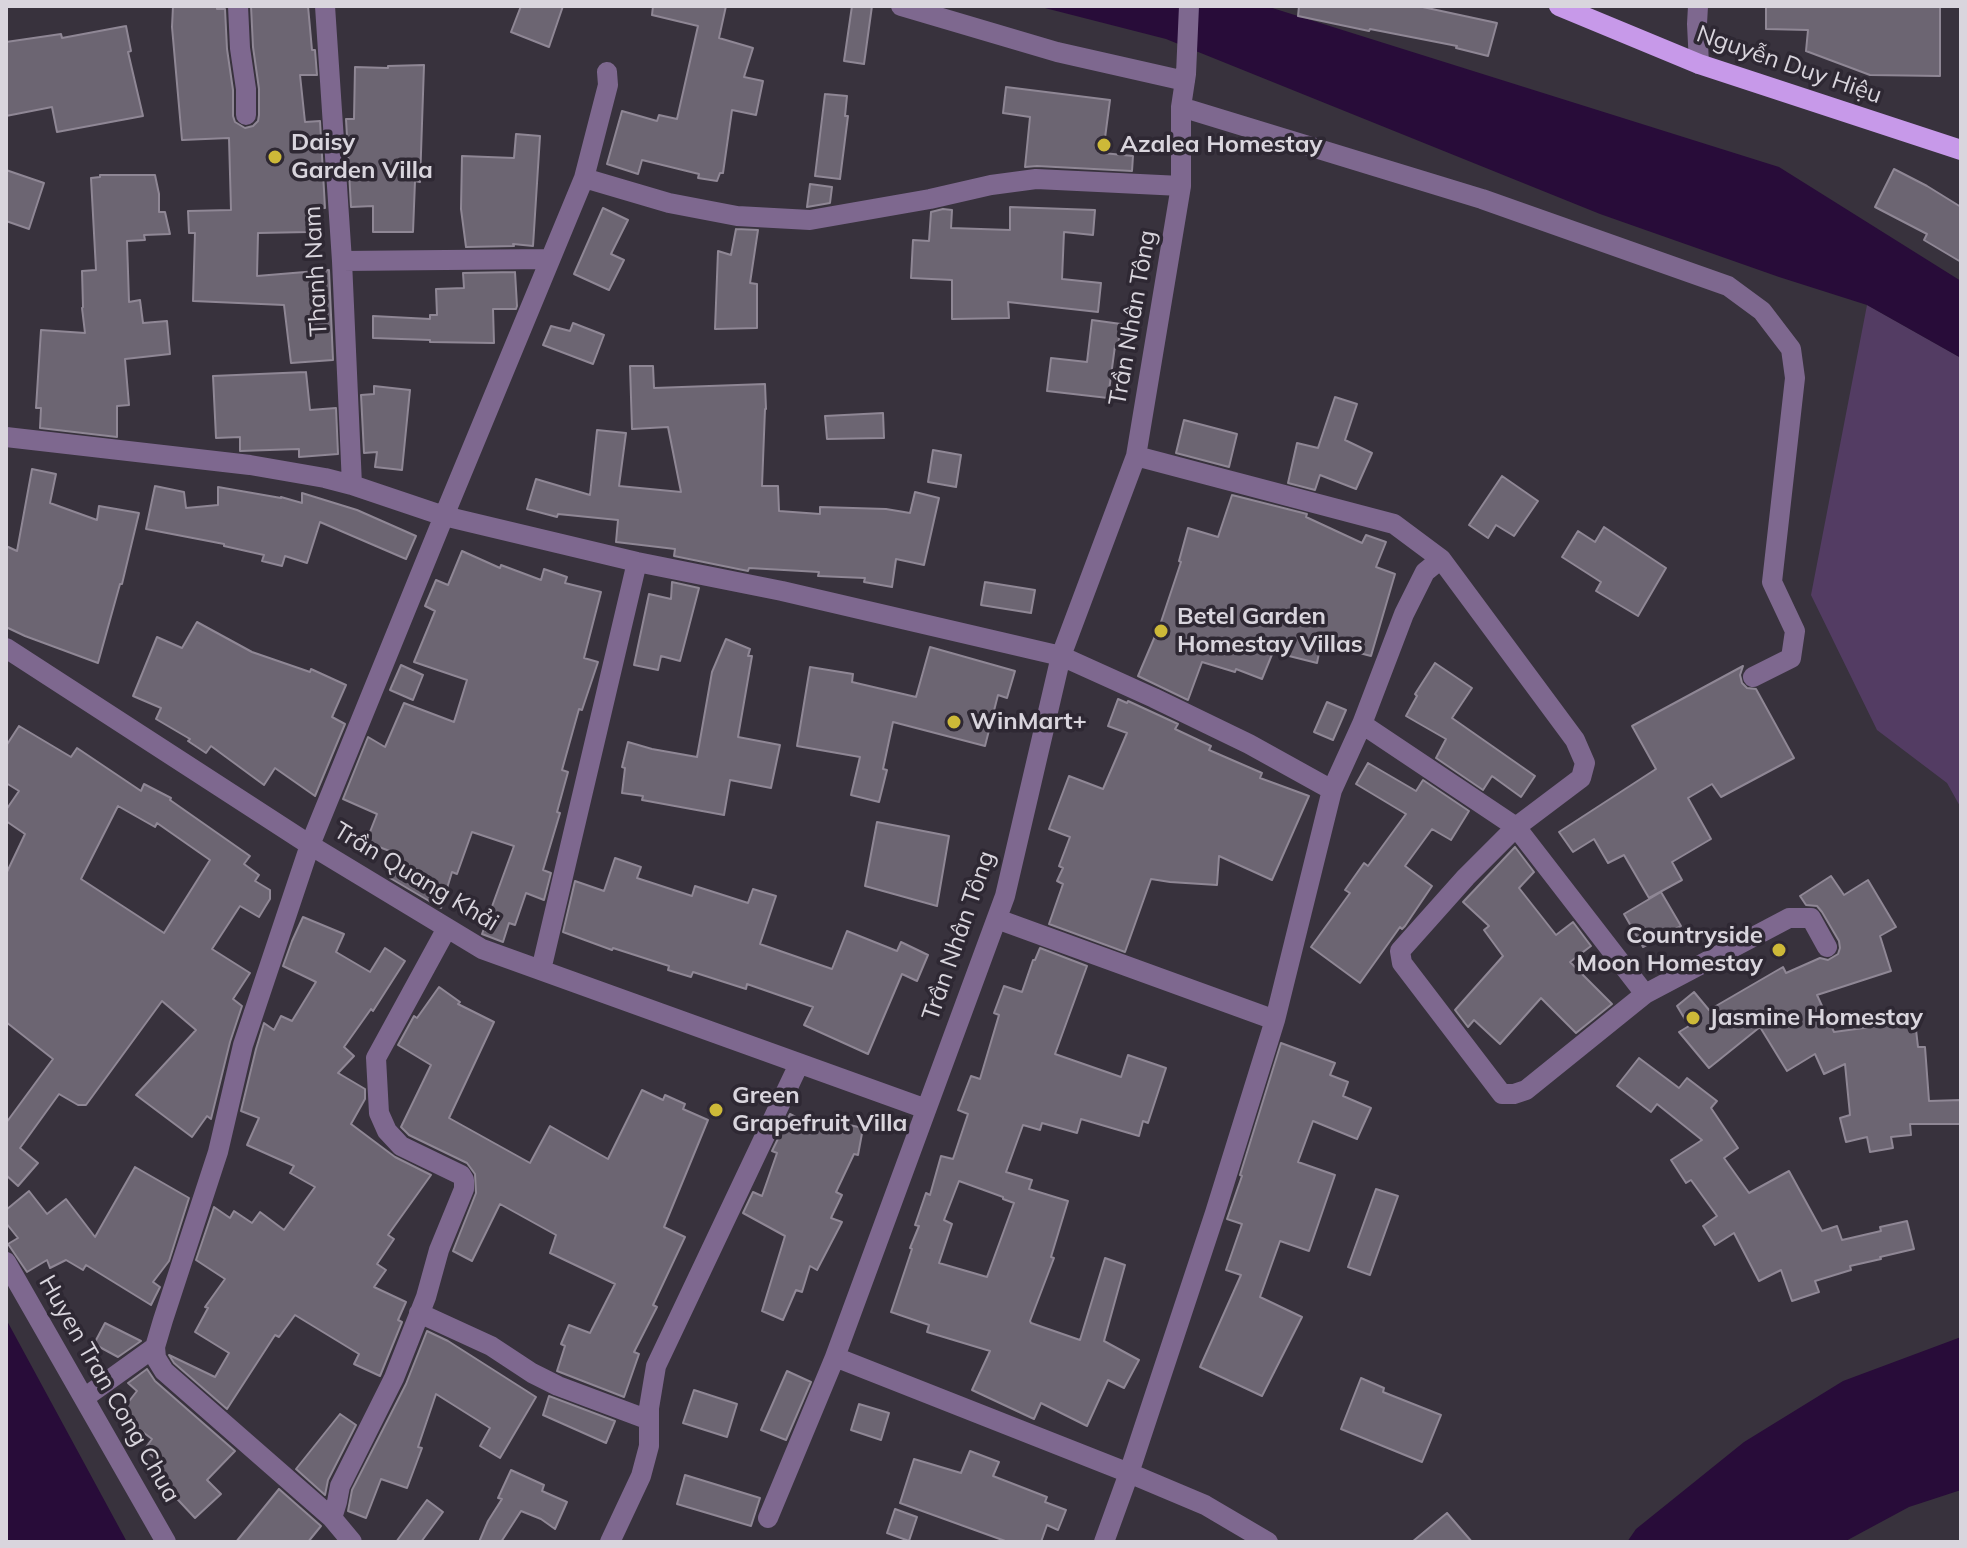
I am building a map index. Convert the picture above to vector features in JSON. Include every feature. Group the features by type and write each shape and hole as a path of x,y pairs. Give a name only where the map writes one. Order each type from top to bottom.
{"main road":[{"name":"Nguyễn Duy Hiệu","path":"1559,6 1699,64 1961,150"}],"street":[{"path":"238,6 246,115"},
{"name":"Thanh Nam","path":"325,6 342,261 352,485"},
{"path":"901,6 1057,52 1185,78"},
{"name":"Trần Nhân Tông","path":"768,1518 835,1357 1005,896 1061,656 1136,456 1181,186 1181,107 1189,6"},
{"path":"1698,6 1699,64"},
{"path":"352,1542 332,1518 164,1371 156,1358 155,1347 218,1152 243,1045 310,845 584,178 608,85 607,72"},
{"path":"1181,107 1482,199 1728,286 1762,311 1791,349 1795,378 1772,582 1795,631 1791,658 1753,677"},
{"path":"584,178 669,203 737,216 810,220 1036,179 1181,186"},
{"path":"342,261 549,259"},
{"path":"6,437 250,465 325,478 444,516 1061,656 1249,744 1332,790"},
{"path":"1136,456 1394,524 1441,559 1575,740 1585,763 1581,778 1516,827 1400,951 1402,963 1502,1094 1526,1090 1645,994 1789,918 1811,918 1827,947"},
{"path":"1104,1542 1215,1213 1275,1020 1332,790 1362,724 1404,614 1425,572 1441,559"},
{"path":"541,970 637,562"},
{"name":"Trần Quang Khải","path":"6,648 310,845 482,949 926,1109"},
{"path":"1362,724 1516,827 1645,994"},
{"path":"997,919 1275,1020"},
{"path":"332,1518 340,1486 394,1378 464,1189 461,1175 401,1146 387,1131 379,1113 376,1058 447,928"},
{"path":"610,1542 641,1476 649,1446 656,1366 799,1064"},
{"name":"Huyen Tran Cong Chua","path":"6,1262 166,1542"},
{"path":"419,1313 491,1346 558,1386 649,1420"},
{"path":"84,1398 155,1347"},
{"path":"835,1357 1205,1505 1268,1542"}],"shaded area":[{"path":"1037,6 1266,6 1779,167 1961,281 1961,358 1867,305 1600,214 1166,39"},
{"path":"1867,305 1961,358 1961,808 1947,783 1877,730 1811,595"},
{"path":"6,1319 127,1542 6,1542"},
{"path":"1961,1337 1961,1490 1909,1507 1844,1542 1627,1542 1636,1529 1744,1442 1843,1381"}],"building":[{"path":"173,6 217,6 217,9 225,9 233,116 235,122 245,128 253,126 259,115 251,6 308,6 317,75 300,75 305,122 320,121 325,208 309,209 309,232 258,233 257,276 329,270 333,360 291,363 284,305 193,301 195,233 189,233 188,211 231,210 229,138 182,140 172,27"},
{"path":"521,6 563,6 549,47 511,32"},
{"path":"653,6 726,6 719,38 753,48 744,77 763,81 756,115 732,110 723,173 717,181 642,160 638,174 607,164 622,111 657,121 659,115 677,119 698,26 652,15"},
{"path":"852,6 872,6 864,64 844,61"},
{"path":"1299,6 1418,6 1497,23 1488,56 1457,46 1298,16"},
{"path":"1766,6 1940,6 1940,76 1870,75 1806,51 1808,30 1766,29"},
{"path":"126,26 131,51 128,52 143,116 57,132 52,107 6,116 6,42 61,34 62,38"},
{"path":"424,65 420,182 415,181 413,232 373,232 373,206 351,207 346,119 354,119 355,67"},
{"path":"1006,87 1110,100 1103,153 1133,156 1132,171 1025,167 1030,117 1003,113"},
{"path":"825,94 847,96 845,116 848,116 840,179 815,176"},
{"path":"516,134 540,136 533,246 466,247 461,209 462,156 514,158"},
{"path":"1894,169 1961,207 1961,262 1924,240 1927,234 1875,207"},
{"path":"6,170 44,183 29,229 6,221"},
{"path":"100,175 155,175 159,212 165,212 170,234 144,235 145,240 127,241 129,302 140,300 143,323 167,321 170,354 125,359 129,405 117,406 117,437 40,428 41,408 36,408 41,330 85,333 82,271 96,270 91,178"},
{"path":"810,184 832,187 830,203 807,207"},
{"path":"1010,207 1095,210 1093,235 1064,232 1062,279 1101,283 1098,312 1008,302 1009,318 952,319 952,280 911,278 913,240 929,241 931,212 952,210 951,228 1010,230"},
{"path":"603,208 628,220 611,254 624,260 609,290 574,274"},
{"path":"736,229 758,230 750,283 757,284 757,328 715,329 718,251 731,255"},
{"path":"515,272 517,306 516,309 493,309 494,343 373,338 373,316 430,319 430,315 437,315 436,289 464,288 463,273"},
{"path":"1092,320 1121,324 1108,398 1047,391 1051,358 1087,362"},
{"path":"573,323 604,335 593,364 543,345 551,326 570,331"},
{"path":"630,366 653,366 654,388 765,384 762,486 778,486 779,511 820,514 820,507 910,513 915,492 939,498 924,565 896,559 892,587 864,582 865,578 818,576 819,572 749,568 748,571 674,556 675,549 616,542 618,520 558,514 557,517 527,509 536,479 590,495 597,430 626,433 619,486 681,492 668,427 632,429"},
{"path":"306,372 310,410 336,408 338,454 299,457 299,449 240,451 240,437 216,438 213,376"},
{"path":"374,386 410,390 402,470 375,467 377,452 364,453 361,395 374,394"},
{"path":"1335,397 1357,404 1345,440 1372,453 1356,489 1320,475 1315,490 1288,483 1297,443 1318,448"},
{"path":"883,413 884,438 827,439 825,416"},
{"path":"1184,420 1237,434 1229,467 1176,453"},
{"path":"933,450 961,455 956,487 928,482"},
{"path":"32,469 56,474 50,503 97,520 99,506 139,513 98,663 6,627 6,546 17,551"},
{"path":"1502,476 1538,501 1514,536 1496,525 1488,538 1469,525"},
{"path":"155,486 184,492 186,508 218,505 218,487 302,503 302,493 357,510 416,536 406,559 320,522 307,563 285,556 282,566 262,561 264,555 224,544 146,529"},
{"path":"1232,495 1307,514 1306,517 1362,543 1366,535 1386,542 1376,567 1395,574 1371,656 1321,643 1317,663 1273,652 1262,679 1236,669 1235,672 1202,662 1188,700 1138,676 1161,622 1181,562 1188,528 1218,537"},
{"path":"1604,527 1666,568 1638,616 1596,591 1601,582 1562,557 1578,531 1595,542"},
{"path":"462,551 500,568 501,565 541,580 544,569 567,577 565,583 601,592 584,658 598,662 582,710 579,709 562,770 568,772 543,870 551,873 544,900 526,893 515,925 509,923 503,942 482,934 514,846 472,832 457,874 452,872 441,908 390,878 400,855 366,842 377,814 343,799 368,737 385,747 404,703 454,722 467,680 414,662 435,611 425,606 436,580 448,585"},
{"path":"672,582 699,588 680,661 661,656 658,670 634,665 649,594 671,599"},
{"path":"985,582 1035,590 1031,613 981,605"},
{"path":"197,622 252,652 310,672 311,669 346,685 332,717 345,724 315,796 275,768 264,785 211,746 206,753 188,741 190,739 156,719 161,708 133,696 157,637 182,648"},
{"path":"726,639 750,649 748,656 752,656 738,737 780,745 771,788 730,780 724,815 642,800 643,796 622,793 625,768 622,767 628,742 697,757 712,672"},
{"path":"930,647 1015,671 1007,698 998,695 985,746 893,722 879,802 851,795 860,757 797,746 810,667 853,674 852,682 916,697"},
{"path":"1435,663 1472,688 1452,718 1535,776 1521,797 1492,776 1483,790 1436,758 1446,739 1406,716 1417,696 1415,694"},
{"path":"401,665 423,675 413,700 390,690"},
{"path":"1743,666 1740,675 1742,683 1747,688 1756,689 1794,758 1721,797 1712,784 1688,798 1711,839 1672,862 1682,880 1649,898 1624,855 1608,863 1594,839 1573,852 1559,832 1656,769 1632,726"},
{"path":"1118,699 1178,724 1175,729 1211,746 1209,750 1262,773 1260,778 1309,796 1272,880 1219,856 1217,885 1151,879 1125,952 1049,924 1063,884 1057,881 1063,868 1059,866 1070,837 1049,829 1069,776 1103,789 1127,733 1108,726"},
{"path":"1327,702 1346,710 1333,740 1314,732"},
{"path":"19,726 71,757 77,748 141,791 144,784 171,798 250,856 244,864 259,875 255,881 270,890 270,899 259,917 240,906 212,949 250,973 233,999 242,1006 211,1119 207,1116 192,1137 136,1095 196,1030 162,1001 86,1105 78,1105 59,1094 20,1148 38,1163 18,1186 6,1175 6,1123 53,1059 6,1022 6,874 25,834 6,821 6,810 19,791 6,783 6,746","holes":["118,806 155,827 157,823 210,860 164,933 81,879"]},
{"path":"1368,763 1416,791 1423,780 1469,811 1451,840 1432,829 1405,866 1432,886 1360,983 1311,947 1350,893 1345,890 1364,863 1368,866 1406,814 1356,784"},
{"path":"877,822 949,836 937,906 865,886"},
{"path":"1515,847 1534,872 1519,888 1556,935 1573,922 1591,946 1570,962 1612,1004 1576,1033 1541,998 1500,1044 1474,1020 1468,1027 1455,1010 1503,956 1484,930 1489,926 1463,902"},
{"path":"615,858 641,867 637,878 692,896 695,886 748,903 753,889 776,896 760,944 832,969 847,931 897,951 901,942 928,955 917,981 902,974 868,1054 804,1025 813,1007 747,984 746,989 693,972 691,977 668,970 669,966 563,932 575,881 604,891"},
{"path":"1831,876 1844,895 1868,880 1896,927 1880,936 1891,971 1817,995 1834,1032 1915,1021 1918,1047 1925,1047 1929,1101 1961,1100 1961,1124 1910,1124 1911,1135 1891,1137 1893,1148 1870,1152 1867,1137 1846,1142 1840,1118 1850,1115 1845,1064 1824,1074 1815,1054 1787,1071 1760,1027 1709,1068 1679,1032 1689,1026 1677,1006 1694,992 1709,1010 1783,967 1786,973 1820,958 1828,960 1838,954 1839,941 1822,912 1817,906 1806,905 1800,896"},
{"path":"1661,892 1681,926 1643,947 1624,914"},
{"path":"303,917 344,934 336,952 370,972 385,948 405,961 373,1011 371,1009 344,1047 354,1056 338,1073 365,1089 365,1099 351,1124 395,1157 431,1175 388,1235 394,1239 377,1264 386,1270 374,1287 406,1302 398,1320 402,1322 380,1376 354,1364 359,1354 295,1315 279,1337 275,1335 227,1409 174,1363 169,1355 215,1377 229,1353 195,1332 208,1308 205,1307 225,1279 196,1260 214,1207 230,1218 234,1211 252,1223 260,1212 284,1230 315,1187 290,1173 294,1166 247,1145 259,1118 241,1111 264,1023 274,1030 281,1016 292,1021 316,982 283,966"},
{"path":"1040,948 1087,966 1055,1054 1121,1077 1128,1055 1166,1068 1148,1123 1143,1121 1139,1136 1081,1119 1077,1133 1042,1123 1040,1130 1023,1125 1006,1172 1032,1180 1029,1189 1068,1201 1051,1257 1054,1258 1031,1323 1080,1340 1105,1258 1125,1265 1104,1341 1139,1360 1124,1388 1108,1380 1087,1426 1041,1403 1034,1419 972,1390 990,1351 927,1332 929,1325 891,1312 919,1226 915,1225 926,1193 930,1195 941,1156 953,1159 968,1114 958,1110 971,1076 980,1079 999,1015 994,1013 1004,986 1022,992","holes":["959,1181 1014,1203 987,1277 939,1263 952,1224 944,1220"]},
{"path":"439,987 460,1002 458,1004 494,1022 449,1118 530,1163 550,1126 608,1159 642,1090 663,1100 665,1095 685,1104 683,1109 708,1120 664,1227 685,1237 653,1305 657,1307 634,1352 639,1354 624,1397 557,1371 565,1346 561,1344 569,1325 590,1333 615,1284 550,1253 556,1235 500,1204 472,1261 453,1251 476,1193 475,1174 467,1163 409,1135 401,1127 431,1065 398,1045 414,1016 417,1018"},
{"path":"1281,1043 1335,1063 1330,1075 1348,1082 1343,1096 1371,1108 1357,1139 1313,1121 1298,1162 1335,1175 1309,1251 1280,1241 1260,1297 1302,1317 1262,1396 1200,1367 1241,1275 1226,1270 1242,1224 1227,1219"},
{"path":"1639,1058 1679,1088 1687,1078 1717,1101 1711,1108 1738,1148 1724,1158 1749,1193 1789,1171 1822,1231 1837,1226 1842,1240 1907,1221 1914,1249 1850,1266 1851,1270 1815,1281 1819,1292 1792,1301 1781,1270 1759,1281 1734,1233 1715,1245 1703,1226 1717,1216 1691,1180 1686,1183 1671,1160 1702,1140 1657,1104 1651,1112 1617,1086"},
{"path":"790,1114 829,1134 831,1121 863,1128 858,1155 854,1154 836,1192 842,1195 831,1218 842,1222 817,1270 810,1266 802,1292 796,1290 783,1320 762,1311 785,1236 743,1213 753,1192 762,1196 777,1153 772,1151"},
{"path":"135,1167 189,1198 169,1261 153,1282 160,1287 151,1305 86,1265 83,1270 66,1260 50,1268 47,1260 27,1272 8,1244 18,1238 6,1223 6,1210 29,1191 47,1214 66,1199 95,1237"},
{"path":"1376,1189 1398,1196 1370,1275 1348,1267"},
{"path":"105,1323 141,1341 118,1357 94,1344"},
{"path":"427,1331 536,1397 500,1458 480,1446 490,1428 436,1394 418,1447 422,1448 407,1488 381,1479 366,1518 348,1511 352,1490 406,1384"},
{"path":"147,1369 155,1381 235,1451 207,1480 221,1494 195,1518 150,1470 160,1462 144,1450 152,1439 119,1414 137,1391 128,1383"},
{"path":"787,1371 811,1382 786,1440 761,1430"},
{"path":"1361,1378 1384,1388 1383,1392 1441,1415 1422,1462 1341,1429"},
{"path":"694,1390 737,1404 727,1437 683,1423"},
{"path":"549,1396 615,1421 606,1443 543,1415"},
{"path":"859,1404 889,1413 881,1440 851,1430"},
{"path":"340,1414 356,1425 328,1480 325,1495 296,1469"},
{"path":"970,1451 999,1462 993,1476 1047,1497 1045,1502 1066,1510 1058,1530 1047,1525 1041,1542 1008,1542 900,1503 914,1459 961,1473"},
{"path":"511,1470 544,1485 542,1491 567,1502 555,1529 521,1511 501,1542 479,1542 502,1499 498,1498"},
{"path":"685,1475 760,1498 751,1526 677,1504"},
{"path":"279,1489 321,1526 308,1542 236,1542"},
{"path":"427,1500 443,1512 421,1542 396,1542"},
{"path":"895,1509 917,1517 909,1541 887,1533"},
{"path":"1447,1513 1472,1542 1412,1542"}],"place":[{"name":"Azalea Homestay","path":"1104,145"},
{"name":"Daisy Garden Villa","path":"275,157"},
{"name":"Betel Garden Homestay Villas","path":"1161,631"},
{"name":"WinMart+","path":"954,722"},
{"name":"Countryside Moon Homestay","path":"1779,950"},
{"name":"Jasmine Homestay","path":"1693,1018"},
{"name":"Green Grapefruit Villa","path":"716,1110"}]}
